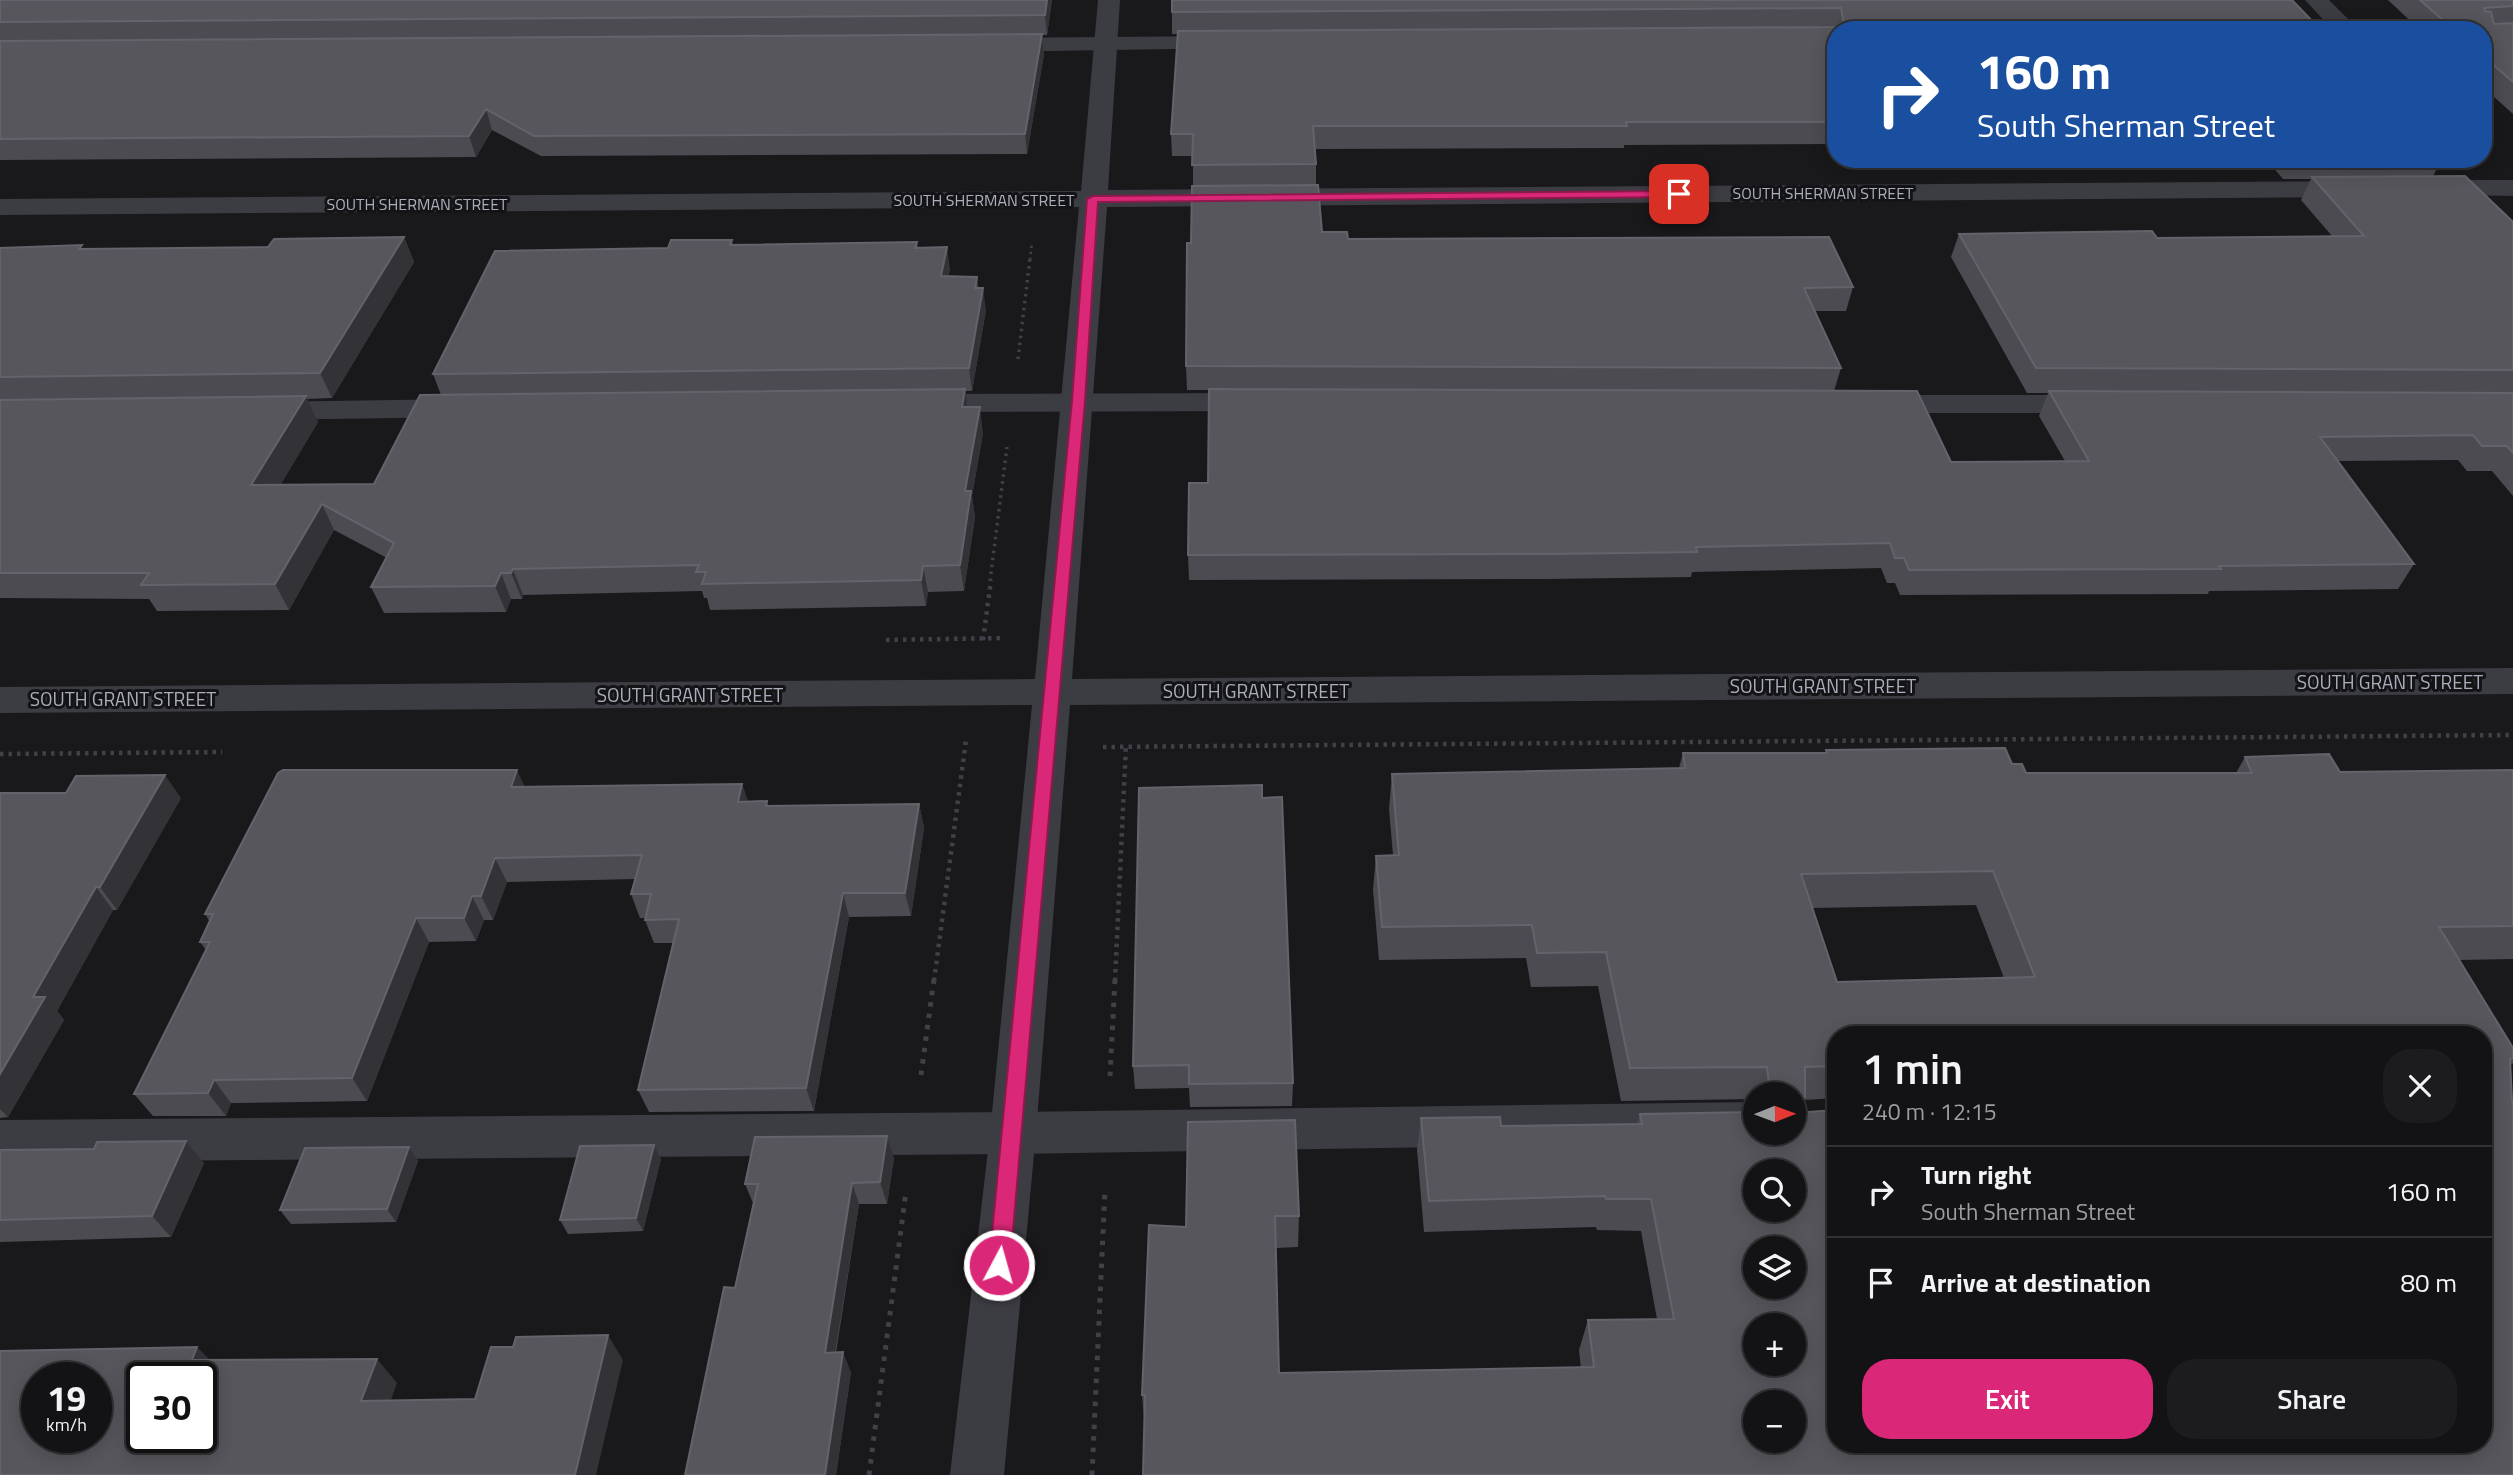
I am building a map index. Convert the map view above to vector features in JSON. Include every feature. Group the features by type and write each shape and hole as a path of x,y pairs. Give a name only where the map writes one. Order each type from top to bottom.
{"street":[{"path":"977,1475 1013,1133 1078,401 1109,0"},
{"path":"2316,0 2338,21"},
{"path":"962,45 1253,43"},
{"path":"2490,168 2512,188"},
{"name":"SOUTH SHERMAN STREET","path":"0,207 2512,188"},
{"path":"888,403 1293,402"},
{"path":"1847,404 2125,404"},
{"path":"236,411 485,408"},
{"name":"SOUTH GRANT STREET","path":"0,700 2513,681"},
{"path":"0,1141 1013,1133 1743,1122"}],"path":[{"path":"1096,747 2513,735"}],"building":[{"path":"0,0 1047,0 1045,15 0,22"},
{"path":"1172,0 2292,0 2312,21 1843,21 1841,8 1172,12"},
{"path":"2420,0 2513,0 2513,6 2484,8 2485,11 2491,12 2494,24 2513,23 2513,82 2492,64 2492,21 2444,21"},
{"path":"1827,27 1827,122 1626,122 1627,126 1313,126 1316,164 1192,165 1193,134 1171,134 1178,31"},
{"path":"1042,34 1025,134 534,136 486,109 469,136 0,139 0,41"},
{"path":"2465,176 2513,222 2513,370 2036,368 1959,234 2152,231 2157,238 2364,236 2312,177"},
{"path":"1318,185 1322,232 1347,232 1348,239 1829,237 1853,287 1804,288 1841,368 1186,366 1187,243 1191,243 1192,186"},
{"path":"404,237 320,373 0,377 0,248 82,245 79,249 268,247 274,239"},
{"path":"671,240 732,240 730,245 917,242 915,248 947,247 941,276 977,277 975,288 983,288 969,368 433,374 495,251 668,248"},
{"path":"965,389 962,407 980,407 965,491 971,491 960,565 923,566 921,580 702,584 706,572 696,572 699,565 513,569 511,573 501,573 495,586 371,587 394,543 322,504 275,584 141,585 149,573 0,573 0,400 306,396 251,485 374,484 420,395"},
{"path":"1209,389 1917,391 1951,462 2089,461 2049,391 2513,393 2513,453 2507,446 2482,446 2473,435 2320,437 2414,564 2219,566 2221,569 1909,570 1904,558 1895,558 1890,543 1696,547 1697,552 1188,555 1189,483 1208,483"},
{"path":"2005,748 2012,764 2022,764 2026,773 2252,773 2245,757 2329,754 2340,772 2513,770 2513,926 2439,927 2513,1048 2513,1058 2510,1059 2513,1101 2513,1475 1143,1475 1145,1395 1142,1395 1149,1225 1186,1227 1188,1122 1295,1120 1299,1216 1275,1216 1279,1373 1594,1367 1588,1320 1674,1319 1651,1199 1606,1199 1605,1196 1429,1201 1421,1118 1500,1117 1501,1126 1642,1124 1640,1114 1743,1112 1743,1145 1806,1145 1806,1111 1827,1111 1827,1453 2492,1453 2492,1026 1827,1026 1827,1066 1805,1067 1805,1082 1769,1082 1767,1067 1630,1068 1606,952 1537,953 1532,925 1382,927 1376,856 1399,855 1392,774 1685,768 1683,753 1827,753 1826,750","holes":["1993,871 2035,977 1837,982 1801,874"]},
{"path":"283,770 517,770 511,787 742,784 738,802 767,801 766,806 919,804 905,893 843,893 806,1088 638,1090 679,919 645,920 651,894 631,894 642,855 495,858 481,896 472,896 464,918 416,918 352,1078 214,1080 208,1093 134,1094 210,942 200,942 213,914 205,914 278,773"},
{"path":"165,775 33,997 45,997 0,1074 0,793 66,793 76,776"},
{"path":"1262,785 1262,798 1282,797 1293,1083 1189,1084 1189,1065 1133,1066 1139,788"},
{"path":"887,1136 880,1182 852,1183 825,1353 843,1352 825,1475 685,1475 724,1287 735,1288 758,1184 745,1184 755,1137"},
{"path":"186,1141 152,1216 0,1220 0,1150 94,1149 97,1142"},
{"path":"654,1145 636,1218 560,1220 580,1146"},
{"path":"409,1147 387,1209 280,1210 305,1148"},
{"path":"608,1335 575,1475 0,1475 0,1351 197,1347 192,1360 377,1359 361,1401 475,1399 491,1347 513,1347 516,1337"}],"route":[{"path":"999,1265 1078,401 1093,199 1679,194"}]}
